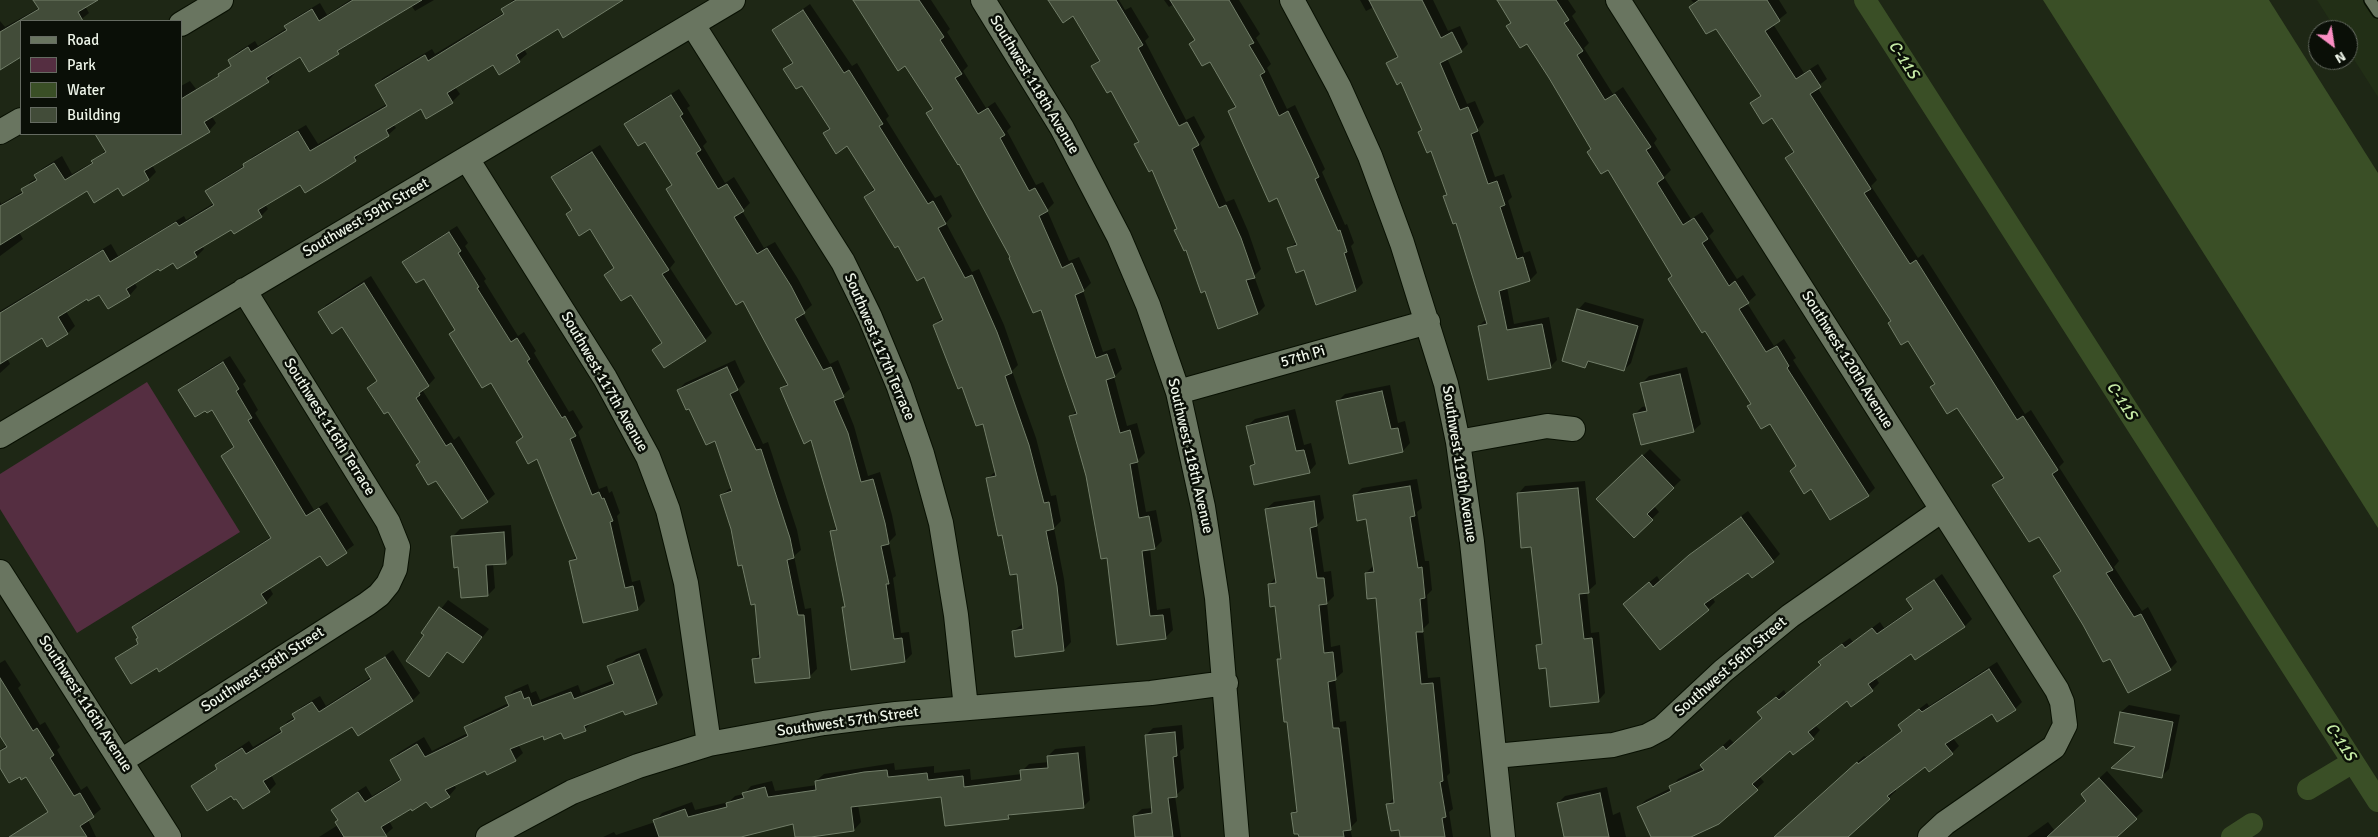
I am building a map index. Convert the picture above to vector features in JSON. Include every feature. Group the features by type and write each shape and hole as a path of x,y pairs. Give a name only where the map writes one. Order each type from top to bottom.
{"street":[{"path":"182,23 221,0"},
{"name":"Southwest 59th Street","path":"0,436 733,0"},
{"name":"Southwest 118th Avenue","path":"983,0 1062,128 1119,237 1148,305 1178,392 1203,507 1217,598 1226,683 1237,837"},
{"name":"Southwest 119th Avenue","path":"1292,0 1339,87 1370,156 1428,322 1446,384 1458,442 1472,542 1503,837"},
{"name":"Southwest 120th Avenue","path":"1618,0 2057,690 2065,714 2065,725 2054,747 2044,756 1946,823 1930,837"},
{"name":"Southwest 117th Terrace","path":"693,25 843,262 870,317 899,387 922,454 941,523 956,615 966,708"},
{"path":"0,132 20,121"},
{"name":"Southwest 117th Avenue","path":"467,159 605,378 648,457 668,510 686,582 709,744"},
{"name":"Southwest 116th Terrace","path":"244,290 388,522 398,547 395,569"},
{"name":"57th Pi","path":"1178,392 1428,322"},
{"path":"1458,442 1547,426 1573,429"},
{"name":"Southwest 56th Street","path":"1495,756 1613,745 1646,736 1662,728 1748,650 1790,616 1942,510"},
{"name":"Southwest 58th Street","path":"121,761 367,604 384,589 395,569"},
{"name":"Southwest 116th Avenue","path":"0,572 169,837"},
{"name":"Southwest 57th Street","path":"488,837 572,792 638,766 709,744 824,723 966,708 1152,693 1226,683"}],"lane":[{"path":"2370,0 2378,12"}],"shaded area":[{"path":"2317,0 2378,0 2378,97 2358,66 2358,20 2330,20"}],"green space":[{"path":"147,382 240,532 77,633 0,509 0,474"}],"water":[{"path":"2043,0 2269,0 2308,62 2308,70 2313,70 2378,173 2378,528"}],"building":[{"path":"33,0 98,0 78,12 82,20 20,20 39,9"},
{"path":"353,0 422,0 337,51 339,54 309,72 300,57 266,78 269,82 204,122 210,132 144,171 149,180 123,196 118,188 94,203 87,191 0,245 0,206 23,193 21,189 37,180 34,175 54,163 65,180 93,163 91,161 106,152 96,135 182,135 182,98 219,76 218,74 231,66 228,60 248,47 251,52 287,30 284,26 312,9 319,21"},
{"path":"516,0 623,0 563,38 558,29 516,55 520,62 499,75 493,65 447,93 453,103 426,119 421,109 386,130 389,136 354,157 356,161 328,179 305,193 300,185 258,210 262,217 234,234 231,230 194,252 197,257 177,269 173,263 160,271 158,269 126,289 130,296 108,309 99,295 88,301 87,299 58,317 68,334 47,347 42,338 0,364 0,313 103,250 110,262 176,222 179,226 214,205 205,191 244,167 243,164 298,131 310,151 387,106 375,85 425,55 428,61 504,14 501,9"},
{"path":"853,0 919,0 944,37 940,40 962,74 955,78 978,114 988,108 1005,135 1000,138 1029,191 1035,188 1048,211 1039,216 1062,268 1072,263 1084,291 1075,295 1096,358 1107,354 1115,377 1106,380 1120,433 1130,430 1138,462 1130,464 1139,518 1149,516 1155,549 1142,551 1150,616 1163,615 1166,639 1117,645 1107,558 1101,559 1086,476 1069,416 1077,414 1041,310 1033,313 1010,257 959,164 926,113 933,109 905,66 898,71"},
{"path":"1048,0 1116,0 1143,45 1138,48 1179,126 1187,122 1199,145 1192,149 1219,208 1226,205 1241,238 1255,278 1246,280 1258,314 1218,329 1205,291 1201,293 1186,250 1184,251 1174,230 1177,229 1152,170 1149,172 1134,144 1139,142 1111,91 1107,93 1091,66 1100,61 1073,16 1063,23"},
{"path":"1170,0 1229,0 1254,43 1249,45 1265,72 1260,75 1279,116 1288,111 1319,177 1315,179 1338,231 1340,230 1347,252 1344,253 1356,291 1316,305 1304,270 1296,273 1287,248 1297,245 1277,198 1269,202 1228,111 1236,107 1210,62 1202,66 1189,44 1195,40"},
{"path":"1369,0 1422,0 1441,38 1452,32 1462,52 1440,63 1460,110 1468,107 1478,131 1471,134 1488,184 1497,181 1505,205 1500,207 1517,259 1523,257 1530,281 1499,291 1507,330 1542,324 1551,368 1488,380 1478,326 1487,324 1456,223 1453,224 1443,196 1447,195 1431,151 1427,153 1418,132 1422,130 1401,82 1397,85 1386,63 1398,57"},
{"path":"1497,0 1556,0 1569,20 1564,23 1583,51 1577,55 1605,100 1615,94 1651,147 1646,150 1664,178 1657,183 1683,225 1694,218 1708,239 1702,243 1729,286 1735,281 1749,303 1739,309 1766,352 1777,346 1789,366 1787,368 1869,496 1830,520 1811,489 1804,494 1790,471 1796,466 1770,424 1761,429 1747,406 1751,404 1705,331 1702,333 1668,279 1672,276 1608,170 1601,174 1587,152 1591,149 1549,78 1527,44 1520,48 1506,26 1511,23"},
{"path":"1699,0 1767,0 1780,21 1765,31 1796,79 1810,70 1821,87 1810,94 1871,189 1864,193 1910,264 1916,260 2017,420 2023,416 2058,470 2052,474 2113,570 2106,573 2134,617 2141,614 2171,670 2128,693 2110,659 2103,662 2053,576 2061,571 2039,537 2029,542 1992,485 2004,478 1957,408 1947,414 1930,387 1935,384 1908,341 1901,345 1888,323 1891,321 1785,158 1794,152 1772,118 1763,124 1750,103 1761,96 1716,29 1706,34 1689,7"},
{"path":"803,10 844,73 849,70 883,124 879,126 928,204 933,201 946,224 938,228 965,278 972,275 997,332 1012,373 1005,376 1029,445 1044,503 1049,502 1054,529 1046,531 1057,586 1064,651 1015,657 1012,631 1023,629 1017,574 1010,575 1002,535 998,536 986,478 996,476 983,424 976,426 962,387 958,389 933,325 943,320 924,277 917,281 898,246 895,248 864,197 875,190 847,146 836,154 823,133 830,129 802,86 796,89 783,69 793,63 772,30"},
{"path":"20,20 20,58 0,70 0,32"},
{"path":"671,95 683,114 680,116 701,150 696,153 718,189 727,184 744,211 734,217 757,254 767,248 791,286 805,313 795,319 823,370 831,367 844,397 834,401 848,433 861,482 873,479 885,523 889,544 881,546 889,584 886,584 894,639 902,638 905,662 851,670 842,607 845,607 830,531 837,530 811,440 804,444 780,388 788,385 743,301 736,305 666,189 672,185 645,142 638,146 624,124"},
{"path":"592,152 669,270 662,274 706,341 664,368 652,350 662,343 631,295 621,301 604,275 614,268 590,229 579,236 566,214 572,210 551,177"},
{"path":"449,232 461,251 458,253 479,287 477,288 511,342 517,338 530,359 527,361 562,418 565,416 576,436 570,439 592,495 599,492 602,499 604,498 613,521 610,522 625,588 633,586 638,610 583,623 569,561 577,559 537,459 528,464 516,442 523,437 491,383 482,388 449,334 455,330 424,279 416,283 402,262"},
{"path":"364,283 429,386 419,393 420,395 416,398 446,446 451,443 488,502 462,519 436,481 428,485 416,465 420,462 388,412 384,414 367,388 377,381 342,327 332,334 318,312"},
{"path":"1577,309 1638,326 1624,371 1588,361 1585,368 1562,361"},
{"path":"223,362 239,389 236,391 252,418 248,420 306,516 319,508 347,553 327,566 320,556 261,594 267,603 159,672 157,668 131,684 115,658 138,644 136,639 138,638 132,627 271,538 221,456 234,447 212,410 207,413 205,411 195,417 178,390"},
{"path":"727,367 738,390 730,394 756,450 761,449 790,538 794,558 787,560 798,615 804,615 810,678 755,683 752,659 760,658 755,604 751,605 742,565 738,566 731,529 720,495 732,491 715,441 706,445 689,409 686,410 677,390"},
{"path":"1680,374 1694,432 1641,445 1633,414 1647,411 1640,383"},
{"path":"1382,391 1391,429 1398,428 1403,452 1349,464 1336,401"},
{"path":"1288,416 1296,451 1304,450 1310,473 1254,485 1250,466 1255,464 1246,426"},
{"path":"1642,455 1674,488 1647,514 1653,520 1634,538 1596,499"},
{"path":"1410,486 1415,516 1410,517 1418,568 1422,567 1425,598 1420,599 1423,632 1416,632 1421,684 1433,683 1443,781 1440,782 1446,817 1442,818 1445,837 1400,837 1399,830 1391,831 1386,804 1394,803 1376,598 1367,599 1365,573 1374,572 1366,519 1357,521 1353,495"},
{"path":"1578,488 1589,593 1579,594 1584,639 1592,638 1599,702 1550,707 1546,668 1539,669 1536,645 1542,644 1531,547 1521,548 1517,493"},
{"path":"1314,501 1317,526 1310,528 1317,578 1324,578 1327,604 1319,605 1324,653 1333,652 1336,680 1328,682 1333,728 1339,728 1351,830 1343,831 1344,837 1299,837 1298,834 1294,834 1291,813 1297,812 1287,722 1284,722 1277,659 1281,659 1275,606 1270,607 1268,584 1276,583 1265,509"},
{"path":"1741,517 1774,562 1752,578 1748,573 1704,604 1709,610 1660,650 1623,604 1649,582 1653,587 1689,555"},
{"path":"504,532 506,564 486,565 488,596 461,598 458,567 454,568 451,536"},
{"path":"1934,580 1965,627 1915,660 1911,654 1868,684 1873,691 1851,707 1847,701 1808,732 1814,739 1793,755 1790,751 1752,784 1758,790 1719,824 1691,837 1651,837 1637,807 1671,791 1669,786 1704,770 1700,765 1723,746 1726,750 1762,718 1757,712 1776,697 1779,700 1821,665 1818,662 1842,644 1845,648 1872,628 1877,634 1913,609 1906,599"},
{"path":"439,607 482,637 463,663 447,652 429,677 406,661 424,635 421,633"},
{"path":"639,654 657,704 625,715 623,711 584,726 586,731 564,739 561,733 544,740 543,736 510,749 516,761 487,775 485,771 445,790 450,797 431,808 426,802 412,811 411,809 381,827 387,837 344,837 335,822 338,820 331,810 358,792 365,802 401,780 390,760 417,744 425,757 468,736 464,727 509,706 505,697 521,691 524,699 529,697 532,706 571,692 574,699 614,684 607,666"},
{"path":"385,657 413,701 358,736 352,727 263,781 270,792 243,809 236,799 234,800 231,796 207,811 191,786 217,769 215,765 242,748 246,754 282,732 280,728 295,719 292,714 312,702 319,712 371,679 365,669"},
{"path":"1989,669 2016,710 1997,722 1992,714 1945,744 1953,754 1929,772 1925,767 1887,796 1890,799 1848,837 1774,837 1857,762 1858,764 1902,731 1898,725 1919,709 1922,712"},
{"path":"0,678 33,731 37,728 54,755 50,758 74,796 80,793 94,817 80,826 87,837 9,837 48,812 26,777 21,780 20,777 9,783 0,768 0,751 7,747 0,736"},
{"path":"2120,712 2173,722 2162,778 2111,768 2135,747 2114,743"},
{"path":"1175,732 1177,756 1173,757 1177,797 1168,798 1173,837 1135,837 1133,816 1152,813 1145,735"},
{"path":"1078,753 1084,808 1008,815 1009,819 945,826 941,797 851,807 854,831 811,837 795,837 793,824 741,837 659,837 653,820 685,809 688,817 727,807 726,803 744,798 742,793 765,787 768,797 816,790 815,781 864,772 887,770 888,777 927,773 928,780 963,776 964,787 1021,780 1020,770 1048,768 1047,756"},
{"path":"2099,778 2137,819 2117,837 2047,837 2086,801 2081,794"},
{"path":"1600,793 1609,837 1564,837 1557,803"}],"waterway":[{"name":"C-11S","path":"1865,0 2378,801"},
{"path":"2308,789 2353,762"},
{"path":"2232,837 2252,824"}]}
